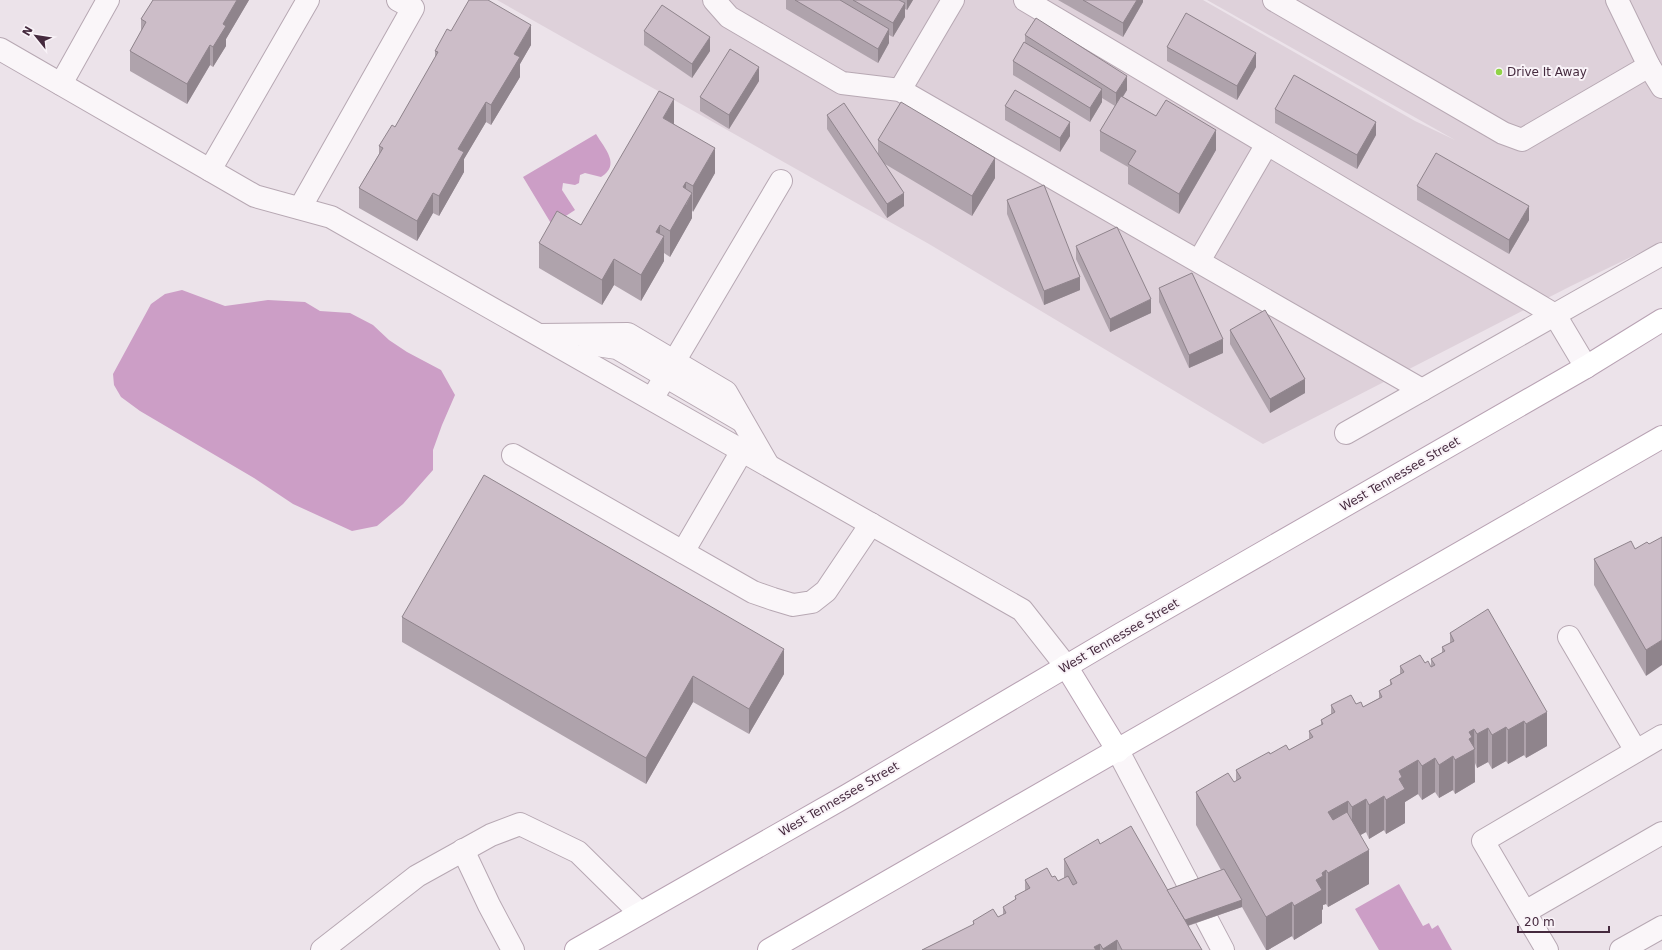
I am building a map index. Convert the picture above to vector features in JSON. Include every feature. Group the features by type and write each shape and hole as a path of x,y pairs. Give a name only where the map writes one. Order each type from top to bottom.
{"main road":[{"name":"West Tennessee Street","path":"576,950 841,799 1066,666 1586,366 1662,320"},
{"path":"770,950 1662,437"},
{"path":"1066,666 1118,751"}],"lane":[{"path":"61,84 108,0"},
{"path":"210,170 308,0"},
{"path":"300,208 413,8 398,0"},
{"path":"714,0 729,18 842,83 900,90 1422,390"},
{"path":"900,90 953,0"},
{"path":"1025,0 1555,315 1586,366"},
{"path":"1274,0 1503,133 1522,140 1649,66"},
{"path":"1617,0 1649,66 1662,87"},
{"path":"0,49 255,196 332,217 1022,610 1066,666"},
{"path":"1199,262 1267,144"},
{"path":"652,399 781,180"},
{"path":"1346,433 1662,254"},
{"path":"540,336 628,334 670,369 726,392 768,466"},
{"path":"683,552 742,451"},
{"path":"513,455 753,592 793,605 812,602 826,591 871,524"},
{"path":"1569,637 1636,751"},
{"path":"1547,950 1483,841 1662,736"},
{"path":"1118,751 1223,950"},
{"path":"322,950 417,876 491,835 520,824 578,852 640,913"},
{"path":"1525,912 1662,833"},
{"path":"462,850 489,906 513,950"},
{"path":"1621,950 1662,927"}],"shaded area":[{"path":"497,0 1203,0 1415,121 1455,140 1207,0 1662,0 1662,242 1571,286 1263,444 929,244"},
{"path":"596,134 607,151 611,162 610,167 601,177 585,173 580,175 579,183 575,185 563,183 562,190 575,210 552,225 523,177"},
{"path":"182,290 225,306 268,300 305,302 320,311 350,313 373,325 389,340 407,352 441,370 455,395 433,450 433,470 403,504 377,526 352,531 293,504 254,478 140,411 121,397 114,385 113,374 151,304 165,294"},
{"path":"1399,884 1423,926 1429,923 1432,929 1438,925 1452,950 1379,950 1355,909"}],"building":[{"path":"153,0 237,0 223,24 226,26 213,47 210,45 187,84 130,51 146,22 141,19"},
{"path":"469,0 488,0 531,25 514,54 520,57 491,105 486,102 458,149 464,152 439,196 433,193 417,221 359,188 383,148 379,146 392,125 395,127 438,52 435,51 447,29 451,31"},
{"path":"795,0 840,0 889,29 878,49"},
{"path":"853,0 899,0 905,3 893,23"},
{"path":"1083,0 1137,0 1123,23"},
{"path":"662,5 710,37 692,64 644,31"},
{"path":"1186,13 1256,53 1237,86 1167,47"},
{"path":"1036,18 1127,76 1116,93 1025,35"},
{"path":"1024,42 1102,89 1090,108 1013,61"},
{"path":"730,49 759,67 729,115 700,97"},
{"path":"1294,75 1376,122 1357,155 1275,109"},
{"path":"1015,90 1070,122 1060,138 1005,106"},
{"path":"659,91 674,99 663,118 715,148 693,186 686,182 683,187 692,193 670,231 660,225 656,232 664,236 641,275 614,259 602,280 539,243 557,211 581,225"},
{"path":"1121,96 1156,116 1166,100 1216,130 1179,194 1128,164 1136,151 1100,131"},
{"path":"901,102 995,158 972,196 878,140"},
{"path":"844,103 904,193 887,204 827,115"},
{"path":"1436,153 1529,206 1509,240 1417,186"},
{"path":"1044,185 1080,277 1044,291 1007,200"},
{"path":"1117,227 1151,299 1110,319 1076,246"},
{"path":"1192,273 1223,339 1189,355 1159,288"},
{"path":"1265,310 1305,379 1270,399 1230,330"},
{"path":"484,475 784,649 749,709 693,676 646,758 402,617"},
{"path":"1662,537 1662,640 1646,650 1594,559 1631,541 1635,549 1647,542 1649,544"},
{"path":"1488,609 1547,712 1526,724 1524,721 1508,730 1506,727 1492,735 1488,728 1477,734 1474,729 1469,732 1472,737 1469,739 1475,749 1455,760 1453,756 1439,765 1435,758 1422,766 1418,760 1399,771 1402,777 1399,779 1405,789 1386,800 1384,796 1369,805 1366,799 1352,807 1348,801 1328,812 1333,820 1347,812 1369,850 1328,873 1326,870 1322,873 1323,876 1316,880 1322,890 1294,906 1292,902 1266,917 1196,792 1228,773 1234,782 1241,778 1236,770 1269,752 1270,754 1286,745 1289,750 1313,737 1309,731 1323,724 1321,720 1335,712 1331,705 1351,695 1356,704 1361,702 1363,707 1382,697 1379,691 1392,684 1390,680 1404,672 1400,666 1420,655 1425,663 1428,661 1431,667 1435,665 1431,659 1445,651 1442,647 1454,641 1450,633"},
{"path":"1131,826 1202,950 1122,950 1117,940 1103,949 1100,944 1094,947 1096,950 922,950 974,924 973,921 993,909 998,917 1006,913 1003,907 1016,899 1015,896 1030,888 1025,880 1047,868 1052,877 1055,876 1058,881 1068,876 1073,885 1077,883 1064,859 1098,839 1100,844"},
{"path":"1224,869 1242,900 1185,920 1167,890"}],"place":[{"name":"Drive It Away","path":"1499,72"}]}
